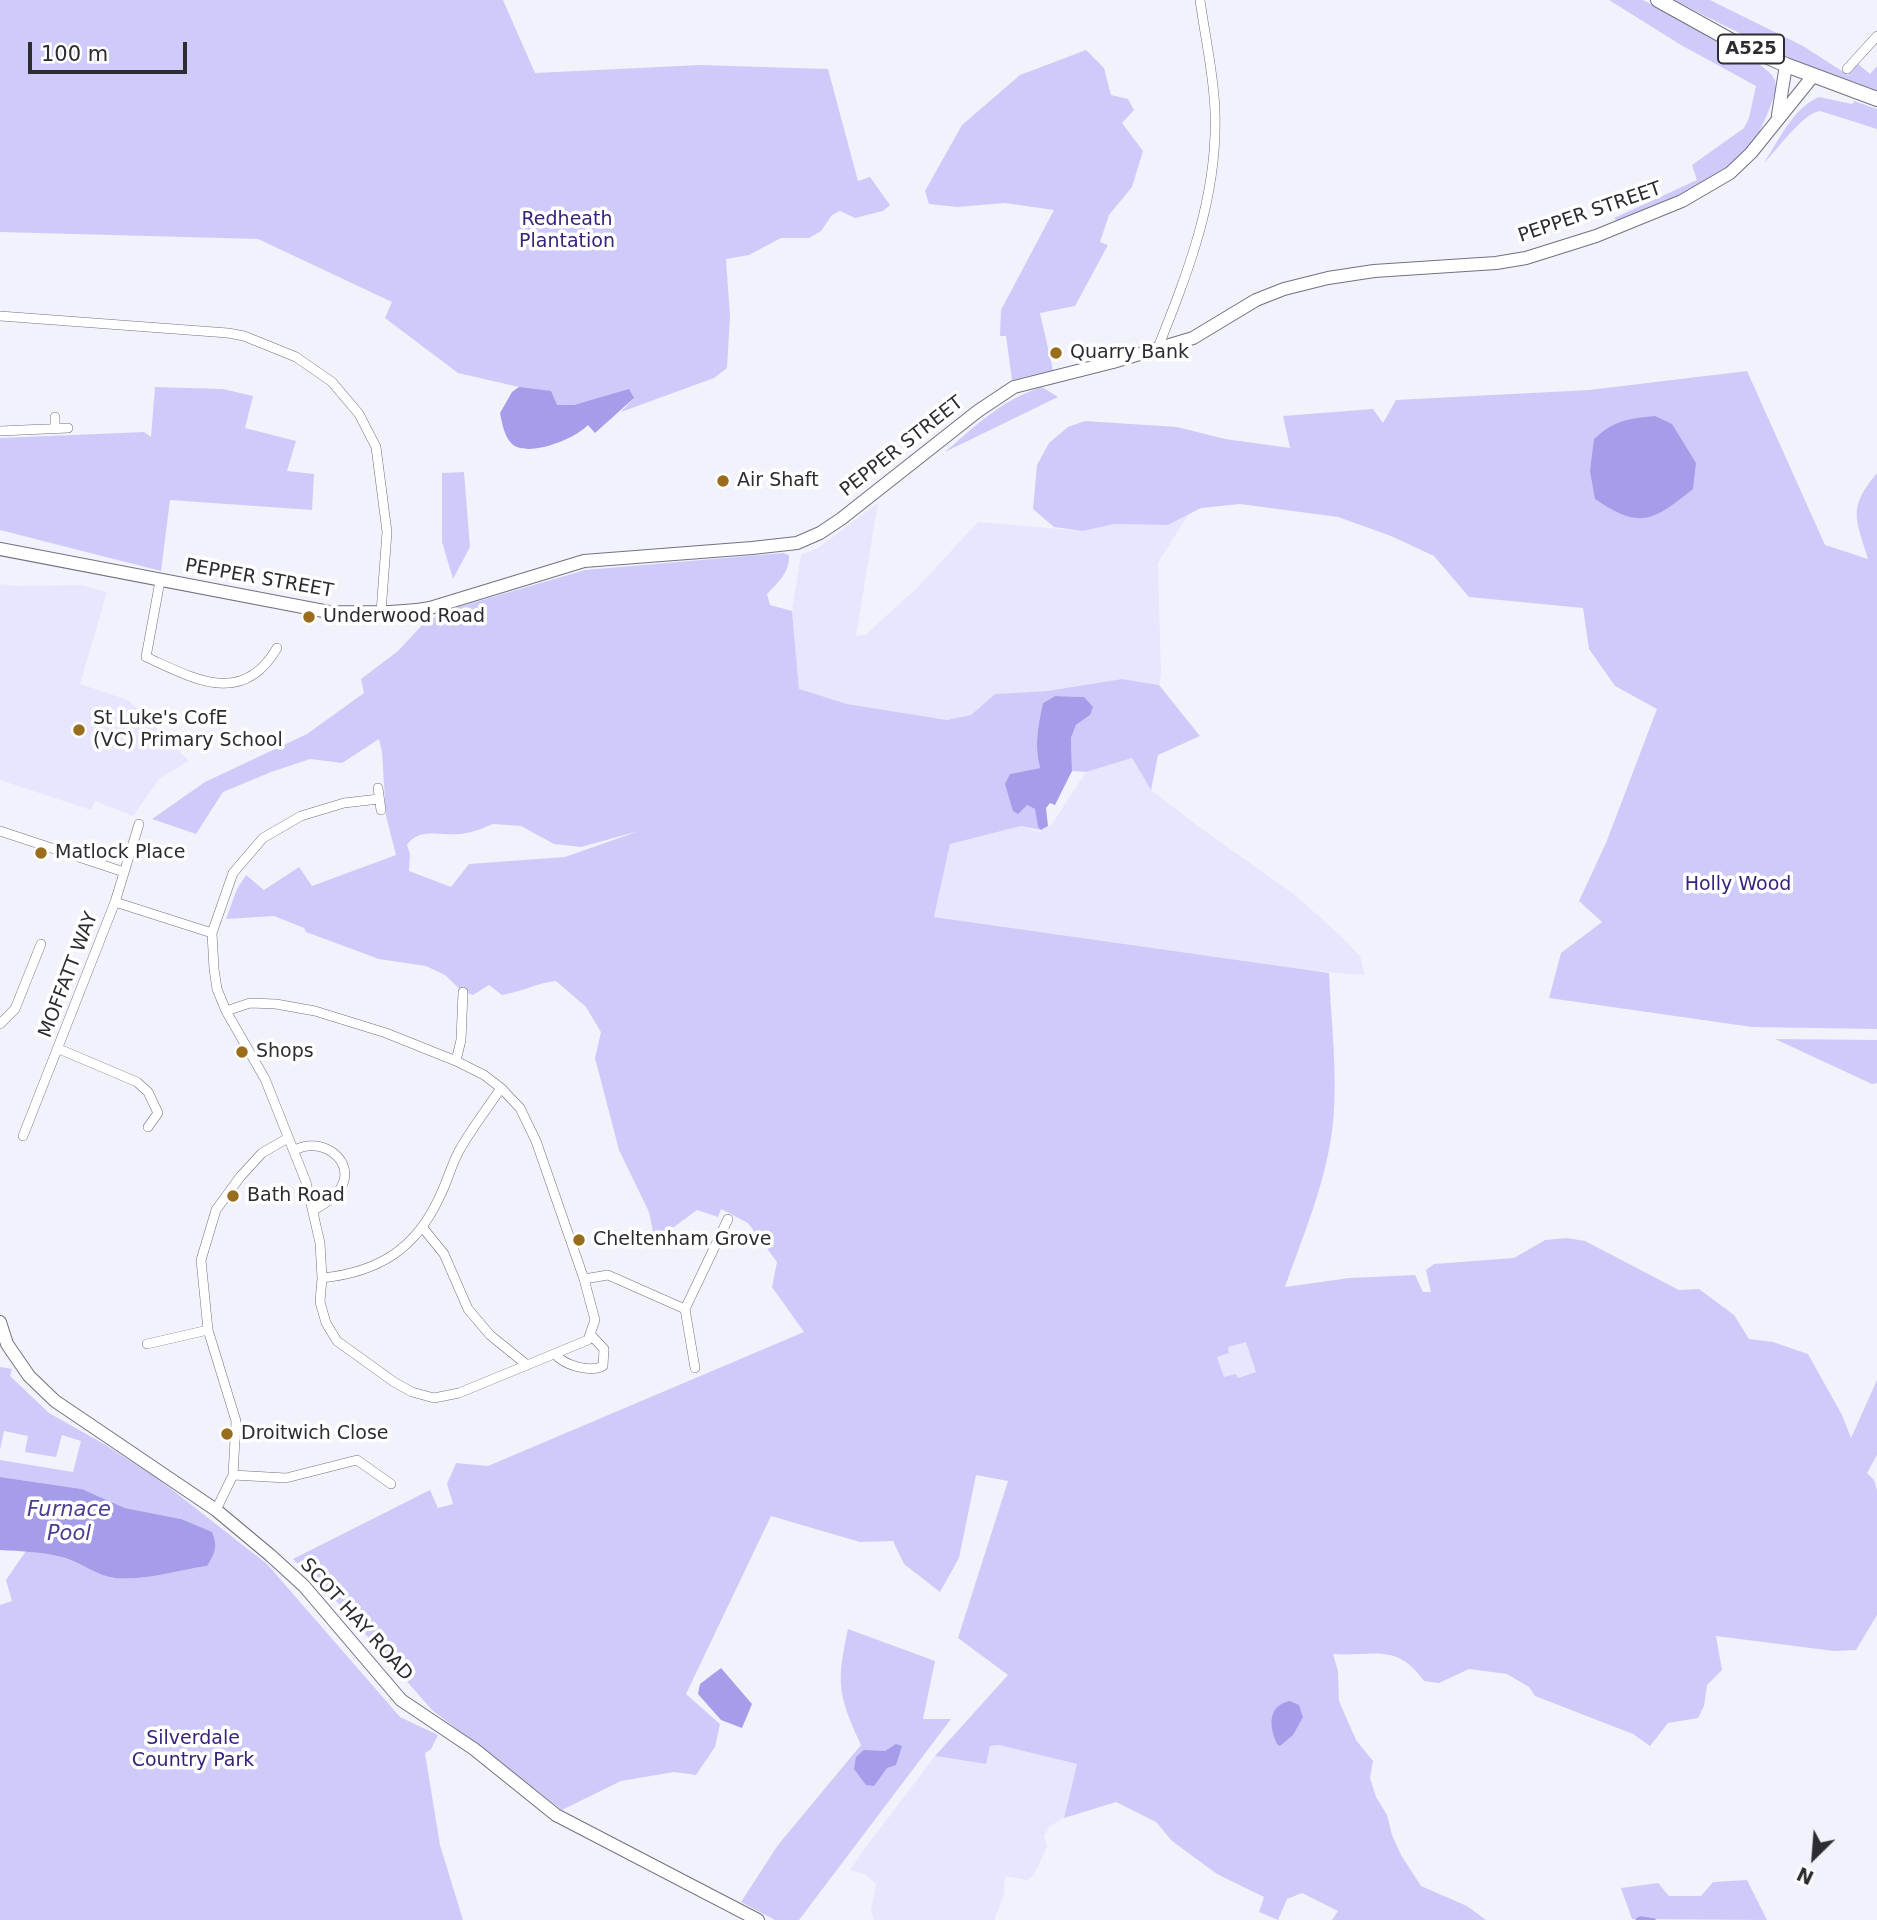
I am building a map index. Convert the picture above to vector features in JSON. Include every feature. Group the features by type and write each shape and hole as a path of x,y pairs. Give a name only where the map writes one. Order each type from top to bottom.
{"main road":[{"name":"A525","path":"1658,0 1732,41 1813,76 1877,99"},
{"name":"PEPPER STREET","path":"1777,119 1786,65"},
{"name":"PEPPER STREET","path":"0,549 329,612 381,612 430,608 584,561 797,542 820,533 841,519 978,411 1014,387 1193,338 1256,300 1294,287 1328,278 1374,271 1496,263 1526,258 1596,236 1682,201 1730,173 1751,153 1813,76"},
{"name":"SCOT HAY ROAD","path":"0,1322 4,1346 55,1401 215,1510 270,1555 304,1586 401,1700 474,1749 556,1815 758,1920"}],"street":[{"path":"1157,350 1189,272 1209,194 1215,110 1200,0"},
{"path":"1847,69 1875,41"},
{"path":"0,316 244,336 296,356 332,382 359,414 376,447 387,532 381,612"},
{"path":"55,416 55,428"},
{"path":"0,430 68,428"},
{"path":"160,581 146,657 202,682 219,685 245,679 268,664 277,648"},
{"path":"378,788 381,810"},
{"path":"226,1011 250,1003 276,1004 315,1011 386,1033 456,1061 484,1074 501,1088 520,1108 536,1141 584,1279 595,1320 589,1337 460,1393 434,1398 412,1392 394,1382 337,1341 326,1323 320,1302 320,1243 314,1210 295,1150 265,1079 226,1011 215,979 212,933 233,873 263,838 301,816 344,803 379,799"},
{"name":"MOFFATT WAY","path":"23,1136 115,902 139,824"},
{"path":"0,831 124,872"},
{"path":"115,902 212,933"},
{"path":"0,1024 15,1009 41,944"},
{"path":"456,1061 461,1041 463,992"},
{"path":"59,1049 136,1082 148,1092 158,1113 148,1127"},
{"path":"322,1278 347,1275 376,1266 423,1228 440,1197 458,1153 472,1128 501,1088"},
{"path":"215,1510 233,1475 236,1421 208,1330 201,1260 216,1210 262,1153 288,1138"},
{"path":"295,1150 306,1144 323,1146 336,1154 345,1171 342,1187 329,1201 314,1210"},
{"path":"695,1368 685,1309 728,1219"},
{"path":"423,1228 444,1254 468,1309 490,1335 527,1365"},
{"path":"584,1279 608,1275 685,1309"},
{"path":"147,1344 208,1330"},
{"path":"555,1354 561,1362 591,1369 603,1366 604,1349 589,1337"},
{"path":"233,1475 286,1478 357,1461 391,1484"}],"shaded area":[{"path":"878,503 856,636 865,635 916,589 978,522 1083,531 1114,524 1168,525 1188,515 1158,563 1159,685 1122,679 1047,691 995,694 971,715 947,720 847,704 799,690 792,611 801,555 818,548"},
{"name":"St Luke's CofE (VC) Primary School","path":"0,584 82,585 107,592 80,684 128,700 189,761 160,778 133,816 95,801 91,810 0,780"},
{"path":"1132,758 1151,790 1295,895 1342,937 1360,956 1365,975 1314,971 934,917 950,844 1021,826 1039,832 1052,824 1086,772"},
{"path":"1246,1341 1256,1372 1237,1378 1224,1378 1217,1357 1229,1353 1228,1347"},
{"path":"999,1745 1077,1764 1064,1818 1050,1826 1044,1836 1047,1847 1033,1876 1027,1880 1005,1876 1004,1895 994,1920 874,1920 871,1911 876,1884 866,1875 850,1870 866,1847 935,1756 985,1764 990,1746"}],"green space":[{"name":"Redheath Plantation","path":"0,0 503,0 535,73 700,65 828,69 858,181 870,177 890,205 883,211 855,218 840,211 832,215 821,231 809,238 781,238 749,255 726,259 730,316 727,368 714,378 621,412 634,398 557,405 519,387 458,373 385,318 392,302 258,239 0,232"},
{"path":"1609,0 1643,0 1757,63 1769,72 1776,86 1759,132 1737,160 1707,183 1620,223 1614,218 1697,180 1692,165 1744,128 1756,86 1681,45"},
{"path":"1673,0 1710,0 1803,46 1848,75 1858,64 1870,74 1877,66 1877,92 1796,61"},
{"path":"1086,50 1104,68 1111,95 1128,99 1134,110 1122,123 1143,151 1132,187 1109,215 1100,242 1108,245 1075,306 1040,313 1053,370 1012,380 1006,336 1000,336 1001,310 1054,210 1005,203 957,207 929,204 925,191 962,125 1020,75"},
{"path":"1819,97 1852,104 1854,101 1877,109 1877,129 1820,111 1813,113 1798,125 1764,163 1794,117"},
{"name":"Holly Wood","path":"1747,371 1825,545 1868,559 1857,514 1861,496 1877,473 1877,1029 1752,1027 1549,998 1561,953 1602,922 1579,901 1606,843 1657,709 1615,686 1589,649 1583,608 1469,597 1434,556 1391,536 1338,517 1240,504 1201,508 1168,525 1114,524 1083,531 1054,527 1033,509 1037,465 1049,443 1068,427 1085,421 1177,427 1225,439 1290,448 1283,416 1373,409 1383,423 1396,400 1589,390"},
{"path":"155,387 223,389 253,396 245,428 296,441 287,471 314,474 312,510 170,500 161,571 0,530 0,438 144,432 151,437"},
{"path":"1042,387 1058,397 945,452 1002,406"},
{"path":"464,472 470,547 453,579 442,542 442,473"},
{"path":"783,553 789,555 785,572 767,594 770,605 792,611 799,689 847,704 947,720 971,715 995,694 1047,691 1122,679 1159,685 1200,736 1158,755 1151,790 1132,758 1086,772 1072,771 1071,738 1076,725 1090,715 1084,697 1055,696 1043,703 1037,744 1040,768 1010,774 1027,805 1036,809 1038,827 1041,830 1021,826 950,844 934,917 1329,973 1334,1067 1333,1123 1320,1186 1285,1287 1349,1278 1415,1275 1423,1292 1431,1292 1426,1270 1434,1264 1514,1258 1545,1240 1567,1238 1585,1241 1679,1290 1699,1289 1734,1315 1749,1339 1773,1342 1808,1354 1842,1415 1851,1438 1877,1380 1877,1455 1867,1473 1874,1480 1877,1490 1877,1615 1856,1650 1834,1651 1716,1636 1722,1670 1707,1685 1704,1706 1698,1718 1668,1723 1650,1746 1633,1734 1535,1696 1529,1687 1507,1674 1469,1669 1439,1683 1424,1681 1414,1669 1393,1656 1333,1654 1338,1671 1339,1701 1356,1740 1373,1761 1370,1778 1401,1855 1421,1886 1467,1906 1486,1920 1332,1920 1338,1911 1302,1893 1287,1899 1278,1920 1259,1912 1264,1897 1217,1874 1172,1841 1156,1822 1116,1802 1064,1818 1077,1764 999,1745 990,1746 986,1764 935,1756 1008,1675 958,1638 1008,1481 976,1475 959,1558 940,1592 904,1564 893,1541 860,1542 771,1516 686,1694 720,1724 715,1747 696,1775 674,1772 621,1781 562,1810 432,1710 330,1594 293,1559 430,1490 438,1508 453,1504 447,1484 456,1463 488,1466 804,1332 772,1287 777,1262 748,1223 721,1209 718,1217 697,1210 655,1241 649,1212 619,1150 595,1058 601,1032 586,1007 556,981 502,995 489,985 473,995 463,992 445,975 426,966 379,959 306,932 304,928 274,916 226,919 237,889 246,875 264,890 299,867 312,886 396,855 386,816 379,739 342,763 310,759 223,792 196,834 152,819 205,782 307,734 364,693 361,679 398,651 425,622 455,608 585,570","holes":["493,824 521,826 554,844 581,847 639,831 565,857 469,864 451,887 409,871 410,854 407,845 417,836 464,833","1246,1342 1256,1372 1238,1378 1236,1374 1224,1377 1217,1357 1229,1353 1228,1347"]},
{"path":"1775,1039 1877,1040 1877,1083 1872,1084"},
{"name":"Silverdale Country Park","path":"0,1367 12,1369 10,1376 49,1413 157,1478 267,1564 400,1717 438,1735 431,1749 425,1753 440,1845 463,1920 0,1920 0,1605 12,1601 6,1580 26,1551 64,1558 102,1575 127,1579 207,1566 181,1519 125,1508 82,1489 0,1477 0,1460 73,1472 81,1441 62,1435 56,1457 25,1452 28,1436 4,1431 0,1450"},
{"path":"848,1629 935,1661 923,1719 951,1719 799,1920 775,1920 741,1902 778,1845 861,1745 841,1688"},
{"path":"1747,1880 1767,1920 1632,1919 1621,1888 1658,1883 1669,1896 1701,1896 1713,1882"}],"water":[{"path":"519,387 551,391 557,405 574,405 629,389 634,398 595,433 588,425 562,441 529,449 519,448 509,441 500,413 512,392"},
{"path":"1655,416 1672,424 1696,463 1693,489 1656,514 1635,518 1610,509 1595,499 1590,471 1594,439 1608,428 1622,422"},
{"path":"1055,696 1084,697 1093,707 1090,715 1076,725 1071,738 1072,771 1055,805 1050,803 1046,808 1048,826 1041,830 1035,809 1027,805 1018,814 1013,811 1005,784 1010,774 1040,768 1037,744 1041,711 1043,703"},
{"name":"Furnace Pool","path":"0,1477 82,1489 125,1508 181,1519 212,1532 214,1553 207,1566 127,1579 102,1575 57,1556 0,1550"},
{"path":"721,1668 752,1704 742,1728 721,1720 698,1694 700,1684"},
{"path":"1290,1701 1299,1705 1303,1717 1293,1735 1280,1746 1274,1737 1272,1718 1277,1707"},
{"path":"896,1744 902,1746 896,1765 887,1768 874,1786 866,1785 854,1769 856,1757 864,1750 885,1751"}],"waterway":[{"path":"1637,1920 1654,1920"}],"place":[{"name":"Quarry Bank","path":"1056,353"},
{"name":"Air Shaft","path":"723,481"},
{"name":"Underwood Road","path":"309,617"},
{"name":"St Luke's CofE (VC) Primary School","path":"79,730"},
{"name":"Matlock Place","path":"41,853"},
{"name":"Shops","path":"242,1052"},
{"name":"Bath Road","path":"233,1196"},
{"name":"Cheltenham Grove","path":"579,1240"},
{"name":"Droitwich Close","path":"227,1434"}]}
